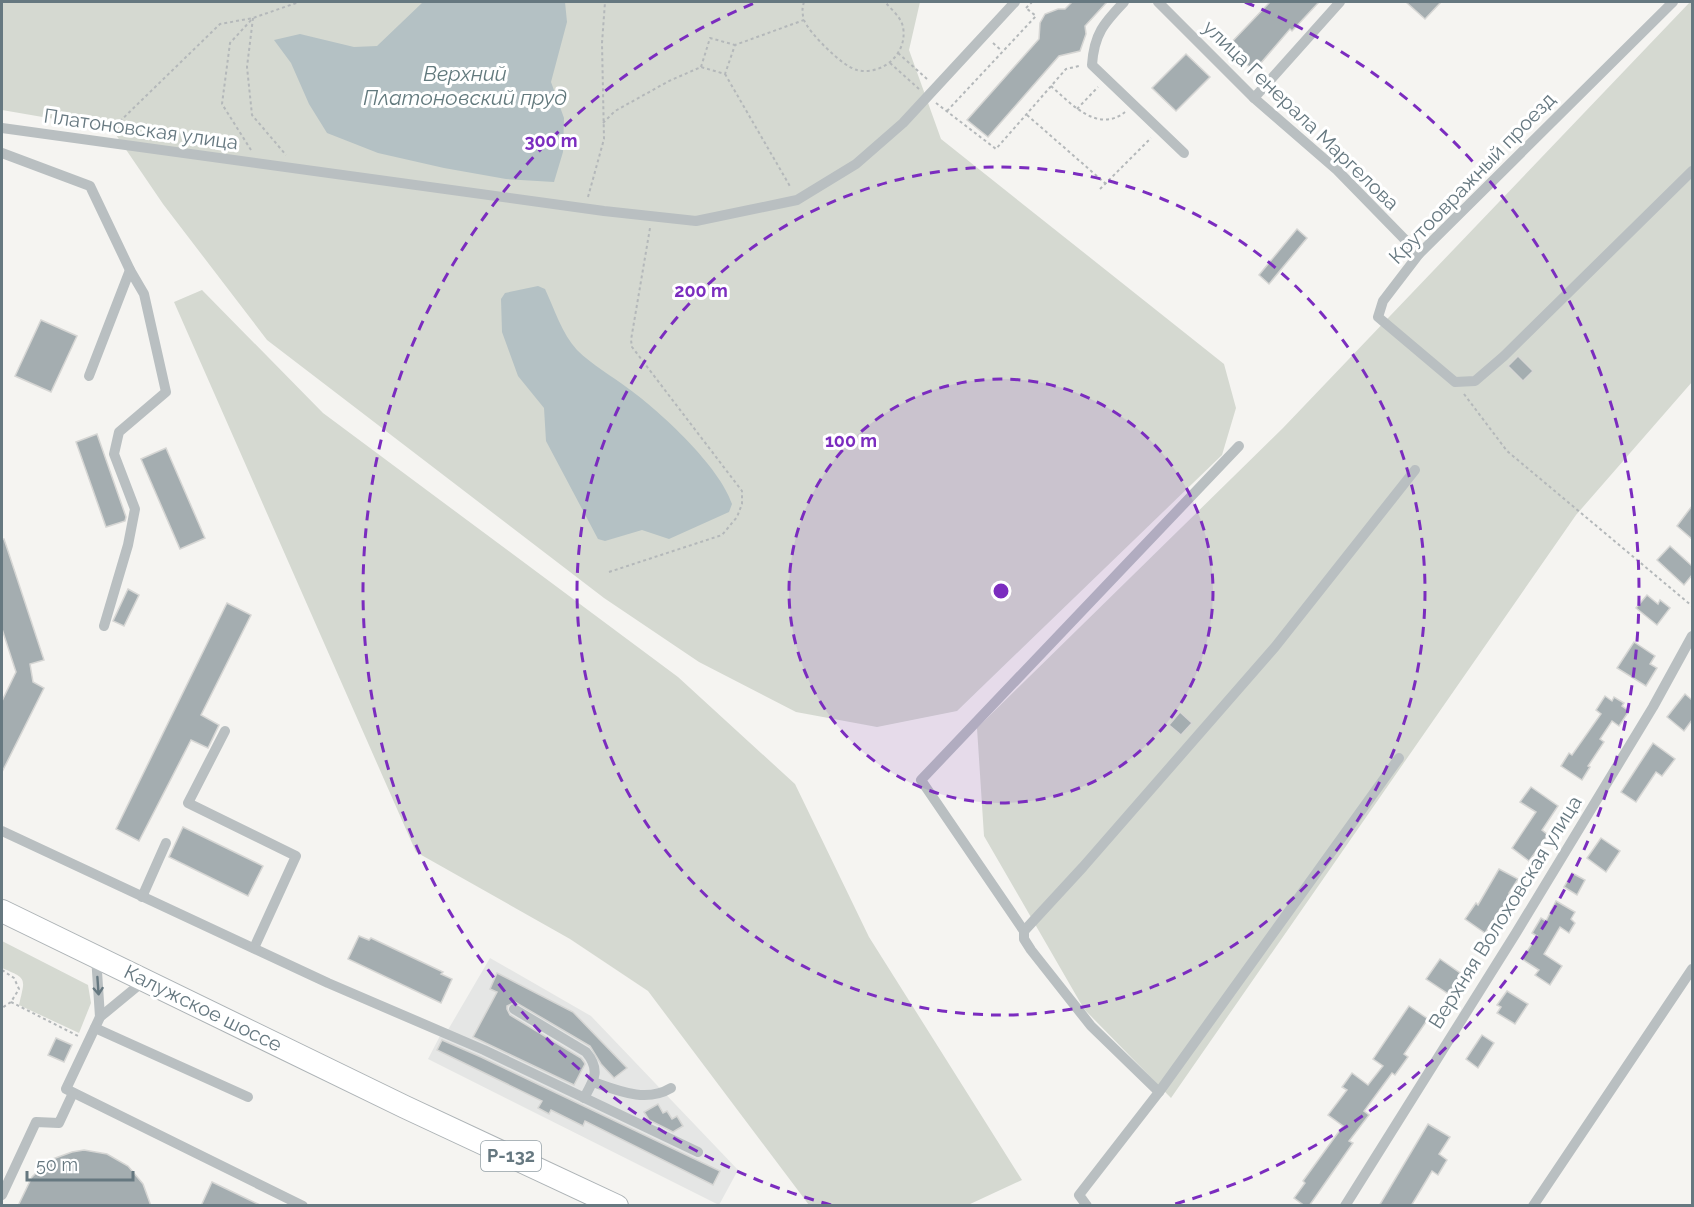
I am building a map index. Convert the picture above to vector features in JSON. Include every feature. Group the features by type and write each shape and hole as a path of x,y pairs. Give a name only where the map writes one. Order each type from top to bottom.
{"main road":[{"name":"Калужское шоссе","path":"2,911 405,1107 617,1206"}],"street":[{"name":"Платоновская улица","path":"2,128 604,212 696,221 797,200 856,164 903,123 1014,2"},
{"path":"1124,2 1105,22 1097,36 1092,65 1184,153"},
{"name":"улица Генерала Маргелова","path":"1158,2 1254,98 1337,170 1419,254"},
{"path":"1254,98 1340,2"},
{"name":"Крутоовражный проезд","path":"1455,382 1378,317 1383,301 1419,254 1673,2"},
{"path":"2,153 90,186 144,294 166,392 119,432 114,454 135,509 128,545 104,626"},
{"path":"1455,382 1475,381 1497,362 1692,171"},
{"path":"89,376 130,270"},
{"path":"1159,1092 1091,1026 1031,950 1024,939 1024,931 921,780 1239,446"},
{"path":"1024,931 1083,867 1275,647 1415,470"},
{"name":"Верхняя Волоховская улица","path":"1345,1206 1516,933 1653,707 1692,636"},
{"path":"225,731 188,803 296,856 254,948"},
{"path":"1087,1206 1079,1195 1159,1092 1399,758"},
{"path":"2,831 328,983 484,1050 698,1152"},
{"path":"142,897 166,843"},
{"path":"96,956 100,1017"},
{"path":"1533,1206 1692,969"},
{"path":"145,980 100,1017 66,1089 303,1206"},
{"path":"514,1009 586,1052 595,1065 593,1082 584,1098"},
{"path":"95,1028 248,1097"},
{"path":"593,1082 647,1096 671,1088"},
{"path":"2,1195 36,1122 59,1123 74,1093"}],"path":[{"path":"112,129 220,24 254,18 299,2"},
{"path":"587,200 604,139 602,43 604,2"},
{"path":"804,2 802,12 804,20 813,34 852,68 861,71 877,70 890,63 903,42 904,28 896,14 885,2"},
{"path":"1020,15 1032,2"},
{"path":"947,111 1036,16 1026,8"},
{"path":"251,151 222,104 230,43 254,18"},
{"path":"254,18 247,67 252,115 286,155"},
{"path":"700,67 710,38 735,45 804,20"},
{"path":"993,43 1003,52"},
{"path":"725,74 735,45"},
{"path":"898,53 930,81"},
{"path":"890,63 921,91"},
{"path":"936,103 996,149 1066,69 1092,65"},
{"path":"603,123 615,111 669,81 700,67 725,74 793,190"},
{"path":"1077,109 1106,78"},
{"path":"1051,86 1083,114 1103,120 1121,115 1133,104"},
{"path":"1027,115 1106,183"},
{"path":"1100,189 1160,130"},
{"path":"609,572 722,535 737,517 742,504 742,491 632,347 631,340 652,216"},
{"path":"1455,382 1507,451 1692,606"},
{"path":"2,970 14,978 19,989 16,996 2,1008"},
{"path":"10,1002 89,1042"}],"shaded area":[{"path":"2,2 920,2 909,50 941,139 1224,364 1236,408 1222,455 957,711 877,727 796,712 699,662 604,598 267,340 163,204 112,129 2,110"},
{"path":"1692,2 1692,382 1576,515 1171,1098 1084,1009 984,836 977,728 1283,428"},
{"path":"202,290 323,413 678,677 795,784 869,937 1022,1180 968,1205 809,1205 648,991 570,939 416,852 174,302"},
{"path":"2,941 88,985 91,1003 79,1033 19,1005 23,989 22,980 2,968"},
{"path":"490,958 591,1016 738,1170 719,1205 428,1059 441,1034 445,1035"}],"water":[{"name":"Верхний Платоновский пруд","path":"423,2 565,2 567,22 551,82 564,118 563,152 554,182 506,179 444,168 378,153 327,133 309,104 291,63 274,40 300,34 354,47 377,46"},
{"path":"538,286 545,289 563,329 577,350 657,411 703,457 725,489 732,504 729,512 669,539 642,530 605,541 598,539 546,441 544,408 518,376 502,332 501,299 505,293"}],"building":[{"path":"1072,2 1107,2 1085,26 1086,34 1080,51 1059,56 988,137 967,120 1039,39 1040,23 1045,14 1065,9"},
{"path":"1270,2 1319,2 1292,31 1290,29 1254,71 1227,47"},
{"path":"1406,2 1441,2 1425,19"},
{"path":"1186,54 1210,77 1176,111 1152,88"},
{"path":"1297,229 1307,238 1269,284 1259,275"},
{"path":"41,320 77,336 51,392 15,376"},
{"path":"1518,356 1533,371 1523,381 1508,366"},
{"path":"97,434 126,517 125,521 106,527 76,442"},
{"path":"166,448 205,538 180,549 141,459"},
{"path":"1692,506 1692,539 1677,526"},
{"path":"2,539 4,539 44,660 30,664 33,682 44,688 2,772 2,701 16,672 2,629"},
{"path":"1670,546 1692,566 1692,575 1684,585 1657,560"},
{"path":"128,589 139,595 124,626 113,621"},
{"path":"1647,595 1658,604 1660,600 1670,608 1657,625 1636,608"},
{"path":"227,603 251,615 201,715 219,725 208,748 191,740 139,841 116,829"},
{"path":"1634,642 1655,656 1650,664 1657,668 1646,686 1617,668"},
{"path":"1685,694 1692,700 1692,720 1684,731 1667,717"},
{"path":"1605,696 1612,701 1614,697 1624,703 1622,706 1629,711 1619,726 1612,721 1600,739 1604,742 1588,766 1590,767 1582,780 1561,766 1569,753 1572,755 1601,714 1596,710"},
{"path":"1180,712 1192,723 1181,735 1169,725"},
{"path":"1653,743 1675,759 1662,776 1656,772 1636,802 1621,792"},
{"path":"1531,787 1558,806 1542,830 1548,835 1529,861 1512,848 1536,812 1520,802"},
{"path":"183,827 263,866 248,896 169,857"},
{"path":"1601,838 1620,851 1606,872 1587,858"},
{"path":"1499,869 1518,879 1509,893 1512,894 1485,933 1465,919 1476,903 1478,905"},
{"path":"1572,873 1585,880 1577,895 1564,887"},
{"path":"1556,901 1575,912 1571,919 1575,923 1569,933 1560,927 1544,954 1562,966 1550,985 1535,975 1539,970 1522,959 1537,936 1532,933 1541,918 1546,921"},
{"path":"359,936 369,940 371,938 443,972 441,974 452,979 441,1003 348,959"},
{"path":"1440,959 1463,975 1450,995 1426,979"},
{"path":"497,973 573,1012 627,1068 614,1078 601,1064 590,1046 515,1002 507,1006 510,1015 584,1062 574,1085 473,1037 497,992 490,989"},
{"path":"1507,991 1528,1004 1515,1024 1497,1013 1501,1007 1497,1005"},
{"path":"1409,1006 1428,1019 1404,1054 1408,1057 1395,1075 1392,1073 1364,1111 1369,1115 1349,1141 1353,1143 1309,1206 1305,1206 1294,1198 1305,1183 1303,1181 1343,1126 1328,1115 1347,1090 1342,1087 1352,1073 1368,1085 1383,1066 1373,1059"},
{"path":"1482,1035 1494,1043 1478,1068 1466,1059"},
{"path":"56,1038 72,1045 64,1062 48,1055"},
{"path":"442,1040 720,1171 713,1185 585,1121 583,1126 551,1110 549,1114 538,1108 542,1101 437,1050"},
{"path":"658,1104 663,1113 667,1111 672,1119 677,1116 683,1126 673,1132 649,1120 644,1112"},
{"path":"1428,1124 1450,1137 1439,1154 1447,1160 1438,1175 1432,1171 1411,1206 1379,1206"},
{"path":"84,1150 107,1154 128,1166 143,1184 151,1206 18,1206 32,1177 50,1160"},
{"path":"212,1182 262,1206 201,1206"}]}
